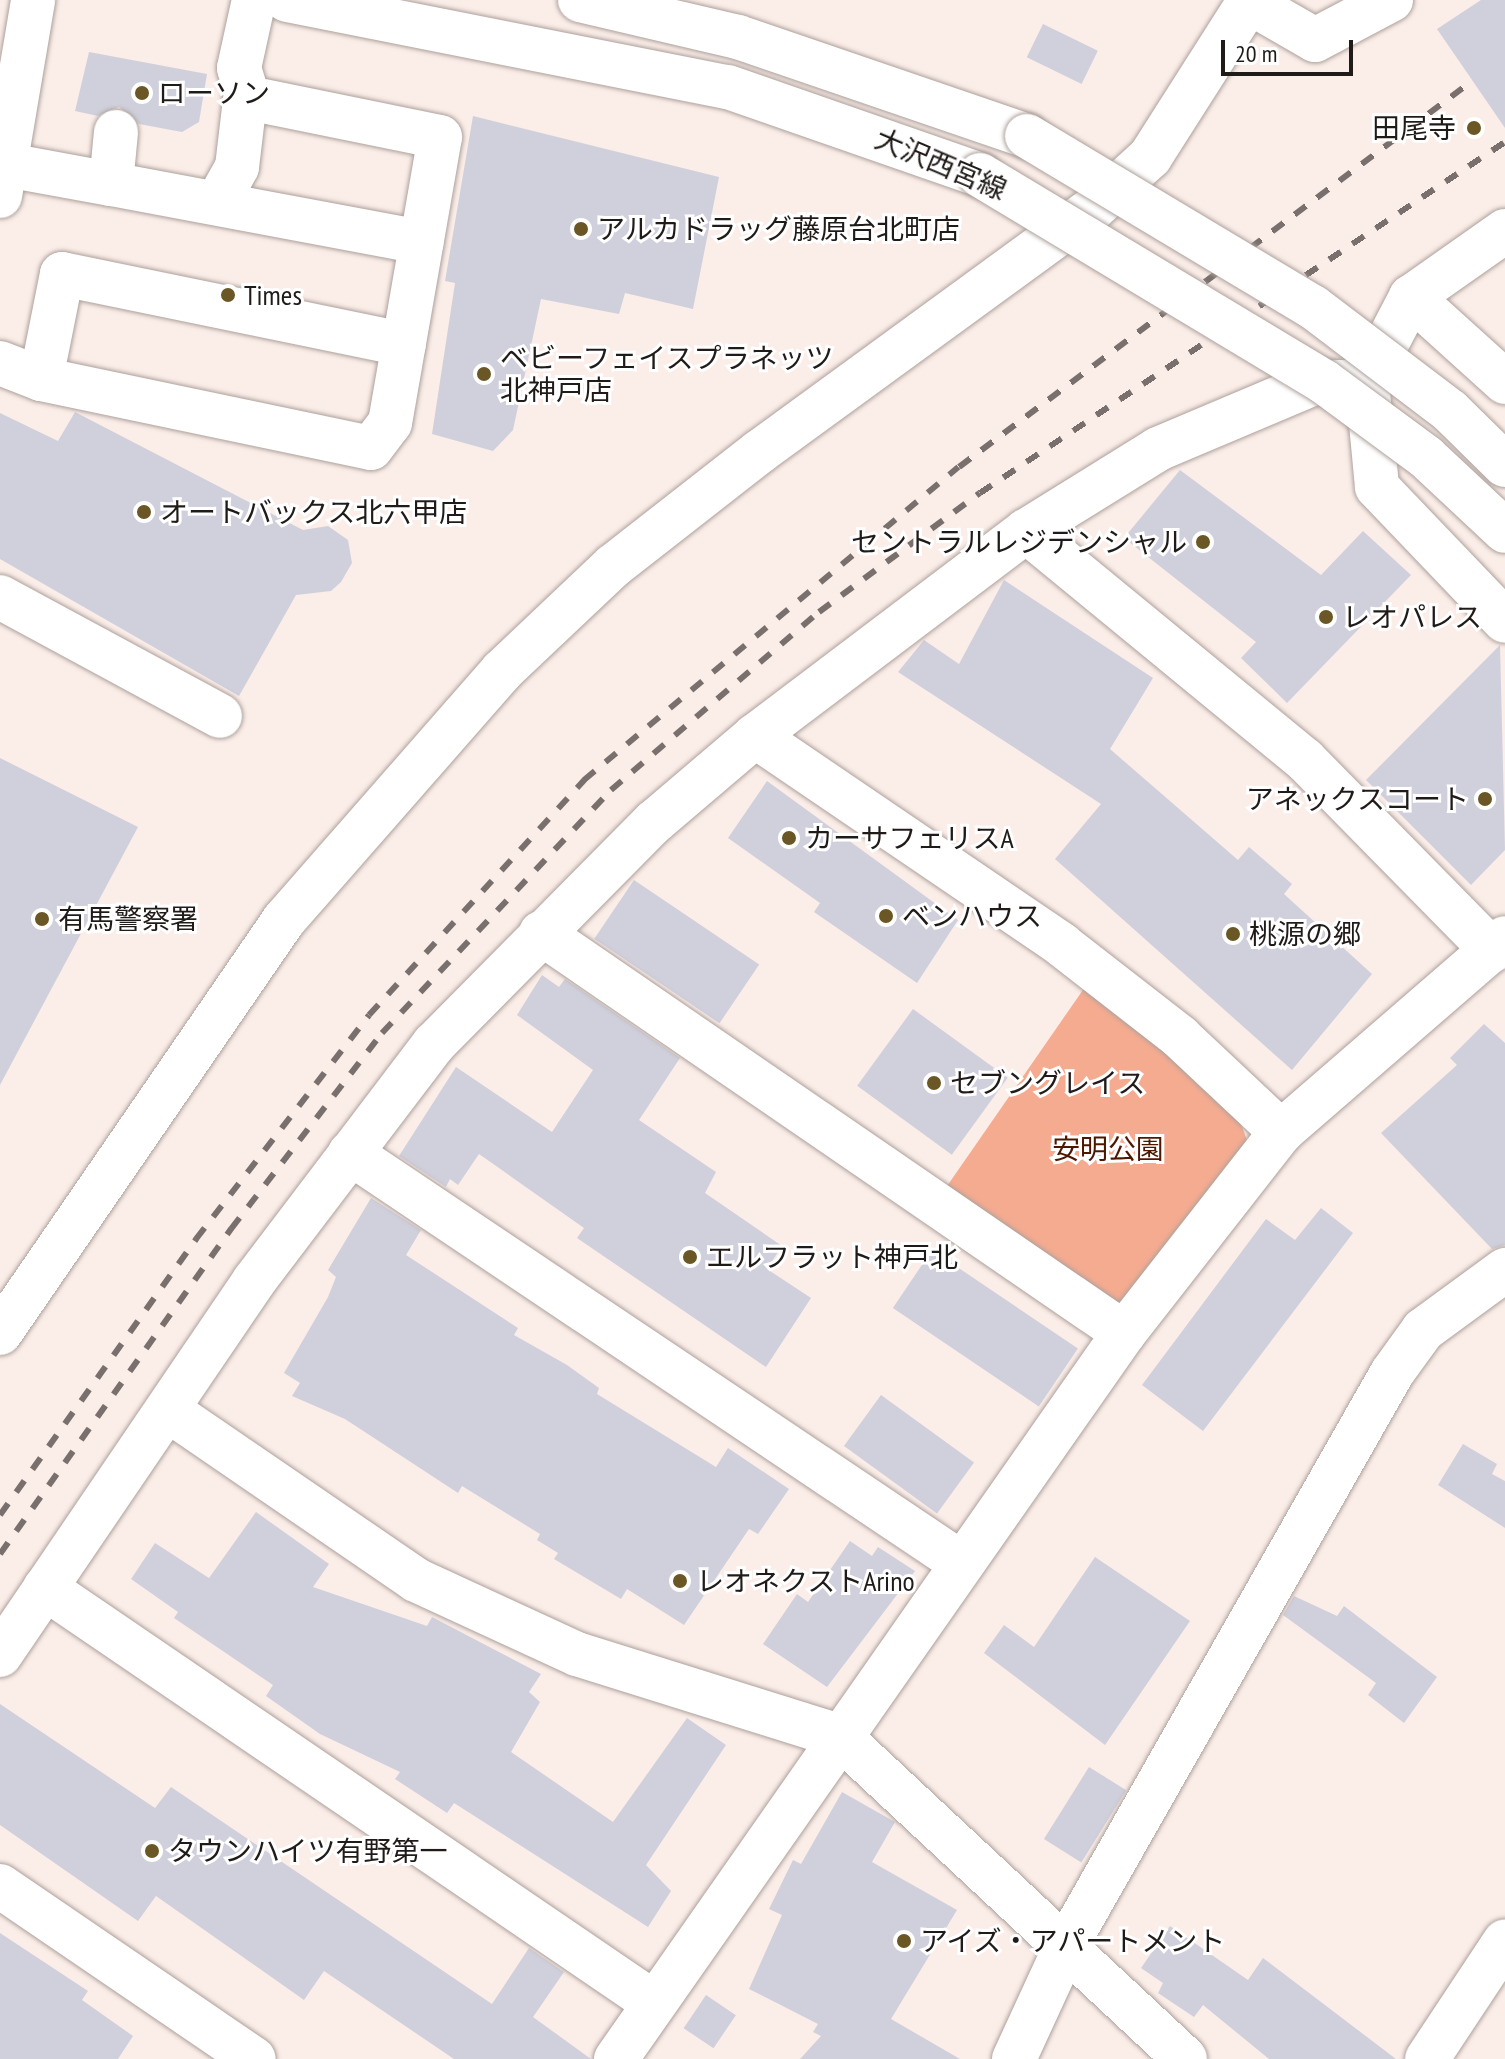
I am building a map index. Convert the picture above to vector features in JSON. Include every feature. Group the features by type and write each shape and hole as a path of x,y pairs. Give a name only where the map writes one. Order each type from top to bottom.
{"street":[{"path":"33,0 3,180 111,184 422,242"},
{"path":"251,84 254,0"},
{"name":"大沢西宮線","path":"287,0 728,87 980,175 1323,381 1426,457 1505,531"},
{"name":"大沢西宮線","path":"580,0 738,37 1027,136 1313,307 1450,411 1505,465"},
{"path":"6,1312 284,920 502,671 613,566 746,462 1094,208 1150,157 1249,1 1315,40 1391,0"},
{"path":"0,363 41,379 371,448 390,423 440,137 251,84 222,88 212,159 217,203"},
{"path":"111,184 116,132"},
{"path":"1505,231 1411,297 1367,381 1377,487 1505,621"},
{"path":"41,379 62,274 404,344"},
{"path":"1411,297 1505,382"},
{"path":"0,1655 350,1153 434,1044 541,933 755,736 1026,531 1158,449 1279,395 1314,383 1367,381"},
{"path":"616,2059 839,1736 1124,1333 1281,1132 1499,944 1305,760 1026,531"},
{"path":"0,597 220,716"},
{"path":"755,736 1062,945 1180,1037 1281,1132"},
{"path":"541,933 1124,1333"},
{"path":"350,1153 961,1563"},
{"path":"1014,2059 1066,1946 1392,1373 1423,1330 1505,1270"},
{"path":"168,1410 416,1580 577,1654 839,1736 1185,2059"},
{"path":"45,1588 654,2003"},
{"path":"0,1886 254,2059"},
{"path":"1427,2059 1505,1941"}],"green space":[{"name":"安明公園","path":"1085,987 1236,1110 1249,1146 1137,1296 1112,1304 945,1189"}],"building":[{"path":"1481,0 1505,0 1505,128 1437,29"},
{"path":"1043,24 1098,51 1082,84 1027,57"},
{"name":"ローソン","path":"89,52 207,74 199,122 182,132 139,124 119,107 98,116 75,111"},
{"name":"アルカドラッグ藤原台北町店","path":"473,116 719,177 693,309 625,293 619,314 541,299 513,430 493,451 432,434 455,283 445,281"},
{"path":"75,412 303,530 328,526 348,540 352,563 341,582 331,591 296,595 239,696 0,559 0,413 58,441"},
{"path":"1180,470 1321,575 1363,531 1411,575 1287,703 1241,658 1256,642 1124,538"},
{"path":"1004,580 1153,678 1110,749 1238,860 1249,847 1292,884 1284,894 1372,974 1292,1070 1055,859 1101,804 898,672 924,640 959,664"},
{"path":"1500,645 1505,850 1471,885 1366,780"},
{"path":"0,758 138,827 0,1085"},
{"path":"767,781 958,920 917,983 814,912 820,903 728,838"},
{"path":"634,880 759,964 719,1023 594,939"},
{"path":"542,975 559,987 565,979 680,1058 639,1120 716,1172 705,1193 782,1246 767,1269 811,1298 766,1367 577,1238 584,1228 479,1154 458,1185 450,1179 446,1187 399,1156 456,1067 552,1132 593,1070 517,1015"},
{"name":"セブングレイス","path":"913,1009 1008,1078 952,1155 857,1086"},
{"path":"1484,1024 1505,1043 1505,1245 1492,1249 1381,1133 1457,1065 1450,1058"},
{"path":"371,1198 421,1230 406,1255 518,1328 514,1335 567,1365 599,1388 597,1394 716,1467 728,1448 789,1489 758,1534 749,1529 684,1625 627,1589 621,1599 554,1559 558,1553 537,1540 540,1534 462,1486 458,1493 345,1419 292,1396 300,1383 284,1373 328,1297 336,1277 328,1270"},
{"path":"1321,1208 1353,1233 1203,1431 1142,1385 1266,1219 1295,1240"},
{"path":"932,1250 1078,1348 1039,1406 893,1308"},
{"path":"881,1395 974,1463 937,1514 844,1446"},
{"path":"1463,1444 1497,1464 1492,1474 1505,1481 1505,1528 1438,1485"},
{"path":"256,1512 329,1564 313,1587 427,1626 432,1617 541,1674 529,1692 540,1702 511,1752 613,1822 687,1718 726,1745 646,1865 671,1891 648,1927 454,1803 447,1813 395,1779 400,1772 320,1734 266,1696 273,1685 174,1618 178,1612 131,1579 155,1543 209,1578"},
{"path":"850,1541 872,1556 878,1547 915,1571 827,1687 763,1644 797,1594 808,1602"},
{"path":"1095,1557 1190,1621 1105,1745 984,1653 1004,1625 1034,1647"},
{"path":"1294,1596 1337,1616 1344,1606 1437,1677 1404,1723 1368,1695 1376,1683 1283,1615"},
{"name":"タウンハイツ有野第一","path":"0,1704 155,1808 171,1787 492,2004 529,1948 564,1972 533,2017 591,2059 454,2059 324,1971 304,2000 156,1896 138,1921 0,1825"},
{"path":"1089,1767 1126,1790 1081,1862 1044,1839"},
{"path":"842,1792 895,1822 872,1862 957,1910 891,2019 960,2059 800,2059 821,2036 813,2032 818,2024 749,1989 782,1915 769,1909 793,1860 801,1864"},
{"path":"1170,1926 1248,1980 1263,1958 1396,2059 1269,2059 1203,2005 1194,2017 1158,1993 1163,1983 1141,1968"},
{"path":"0,1933 88,1991 82,2000 133,2036 118,2059 0,2059"},
{"path":"706,1995 736,2015 713,2048 684,2028"}],"railway":[{"path":"0,1515 196,1239 369,1015 584,780 959,467 1472,81"},
{"path":"0,1554 231,1229 382,1033 611,790 819,612 980,493 1505,142"}],"place":[{"name":"ローソン","path":"142,93"},
{"name":"田尾寺","path":"1474,128"},
{"name":"アルカドラッグ藤原台北町店","path":"581,229"},
{"name":"Times","path":"228,295"},
{"name":"ベビーフェイスプラネッツ 北神戸店","path":"484,374"},
{"name":"オートバックス北六甲店","path":"144,512"},
{"name":"セントラルレジデンシャル","path":"1203,542"},
{"name":"レオパレス","path":"1326,617"},
{"name":"アネックスコート","path":"1485,799"},
{"name":"カーサフェリスA","path":"789,838"},
{"name":"ベンハウス","path":"886,916"},
{"name":"有馬警察署","path":"42,919"},
{"name":"桃源の郷","path":"1233,934"},
{"name":"セブングレイス","path":"934,1083"},
{"name":"エルフラット神戸北","path":"690,1257"},
{"name":"レオネクストArino","path":"680,1581"},
{"name":"タウンハイツ有野第一","path":"152,1851"},
{"name":"アイズ・アパートメント","path":"904,1941"}]}
